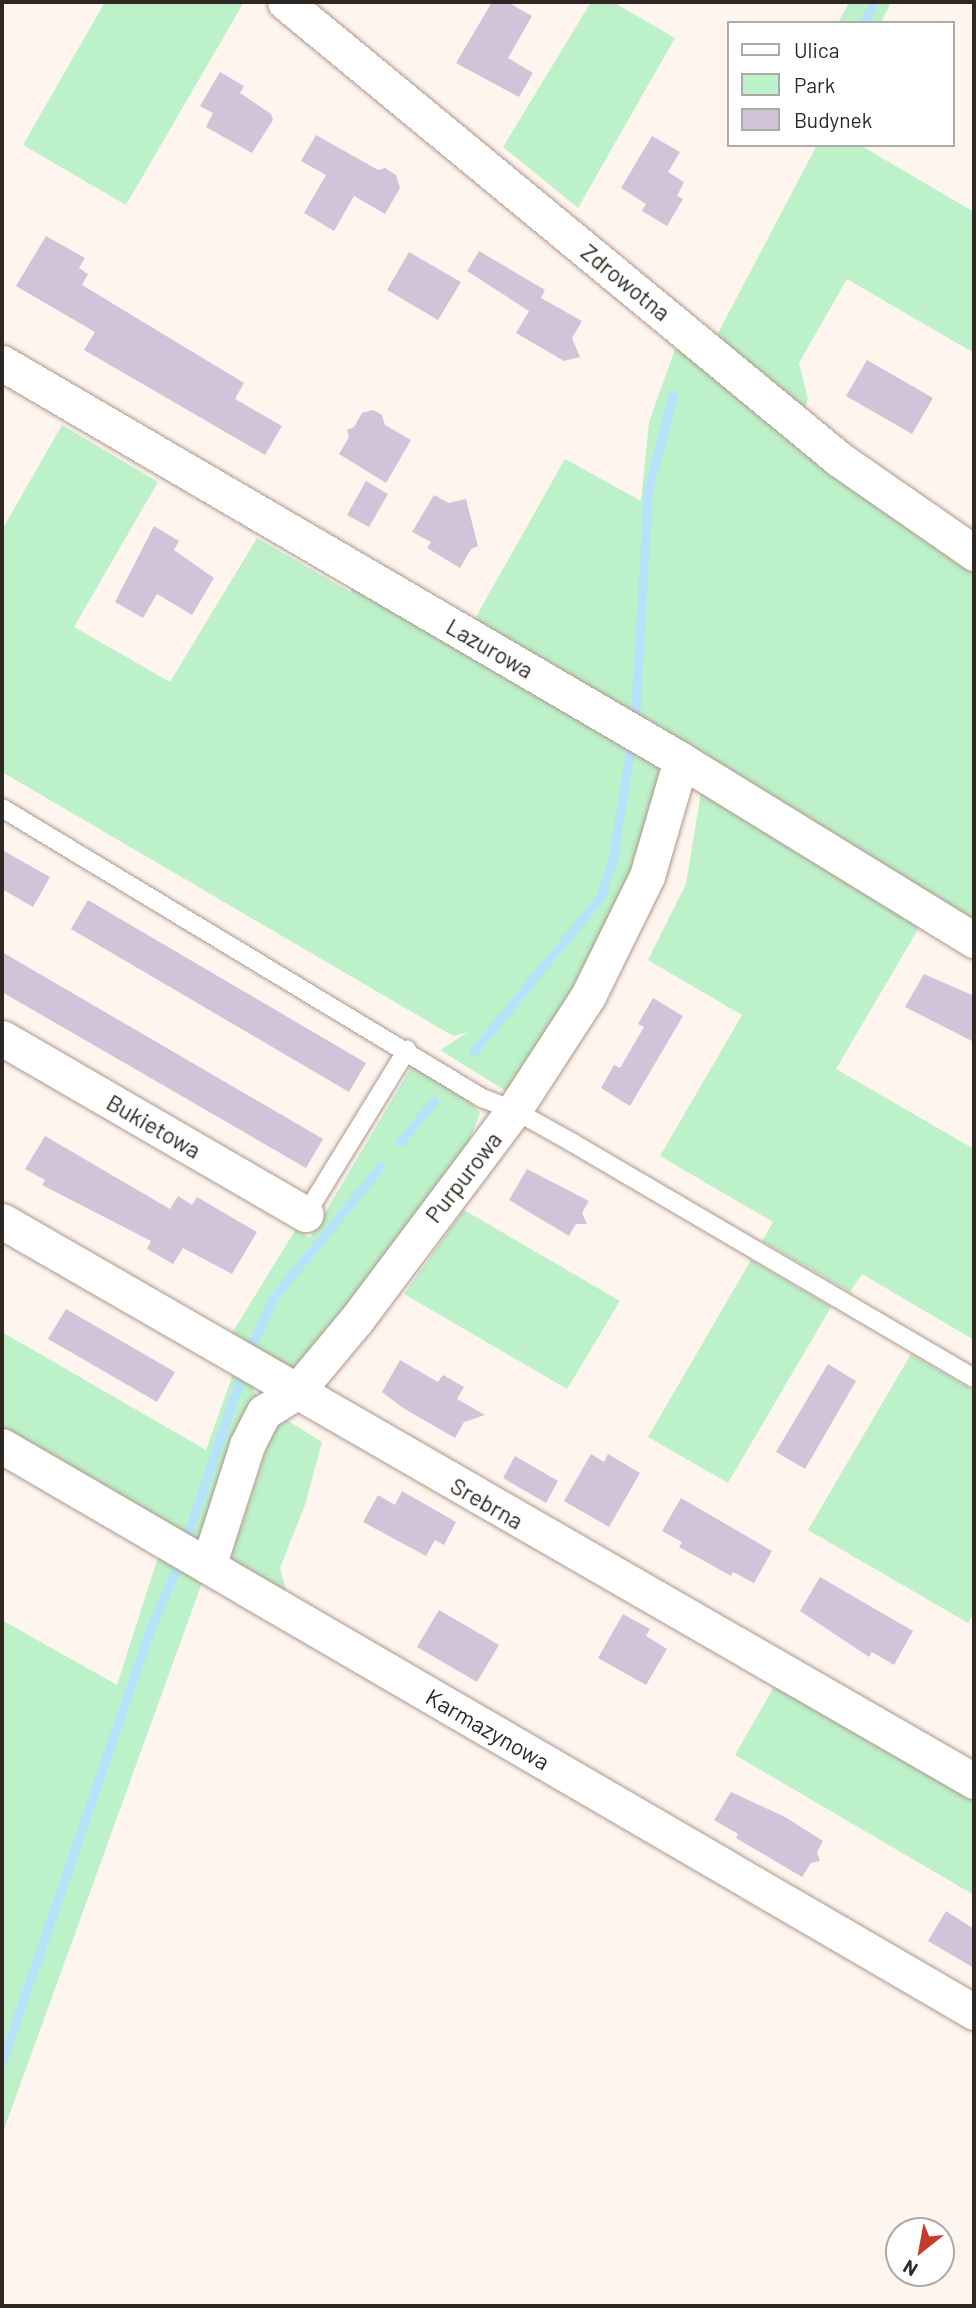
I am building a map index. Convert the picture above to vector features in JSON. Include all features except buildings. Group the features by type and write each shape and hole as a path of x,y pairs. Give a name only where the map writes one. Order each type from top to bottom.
{"street":[{"name":"Zdrowotna","path":"285,2 839,459 974,553"},
{"name":"Lazurowa","path":"2,363 681,760 974,940"},
{"name":"Purpurowa","path":"208,1566 247,1445 264,1412 297,1391 514,1110 588,996 622,933 661,836 681,760"},
{"name":"Bukietowa","path":"2,1038 306,1214"},
{"name":"Srebrna","path":"2,1221 974,1781"},
{"name":"Karmazynowa","path":"2,1446 974,2012"}],"lane":[{"path":"2,808 407,1050 482,1098 514,1110 974,1378"},
{"path":"306,1214 407,1050"}],"green space":[{"path":"105,2 244,2 126,205 23,145"},
{"path":"591,2 613,2 675,38 578,208 503,147"},
{"path":"849,2 891,2 882,21 839,21"},
{"path":"816,147 863,147 974,212 974,353 847,279 799,363 808,399 804,410 717,335"},
{"path":"678,341 974,567 974,922 473,622 565,459 641,501 649,422"},
{"path":"62,425 158,482 74,627 170,682 257,538 350,592 353,587 661,767 638,869 580,982 509,1093 440,1050 468,1032 453,1036 2,772 2,530"},
{"path":"701,792 920,926 836,1069 974,1149 974,1340 862,1274 850,1292 762,1241 773,1222 660,1156 742,1015 648,960 686,884"},
{"path":"417,1067 466,1098 480,1113 468,1144 306,1362 288,1373 241,1346 232,1333 296,1229 310,1238 411,1068"},
{"path":"464,1210 620,1301 567,1389 404,1294"},
{"path":"751,1260 831,1307 728,1483 648,1437"},
{"path":"2,1332 206,1450 233,1374 252,1384 260,1407 213,1527 196,1542 2,1431"},
{"path":"911,1354 974,1391 974,1613 968,1623 808,1530"},
{"path":"285,1419 322,1442 305,1505 280,1568 288,1597 240,1571 231,1557 273,1429"},
{"path":"158,1557 202,1583 2,2135 2,1620 117,1685"},
{"path":"779,1678 974,1791 974,1895 735,1755"}],"waterway":[{"path":"865,21 874,2"},
{"path":"635,716 648,490 673,394"},
{"path":"474,1051 601,896 613,857 631,744"},
{"path":"400,1142 434,1101"},
{"path":"250,1349 274,1297 381,1166"},
{"path":"188,1533 239,1382"},
{"path":"2,2062 151,1627 175,1572"}]}
